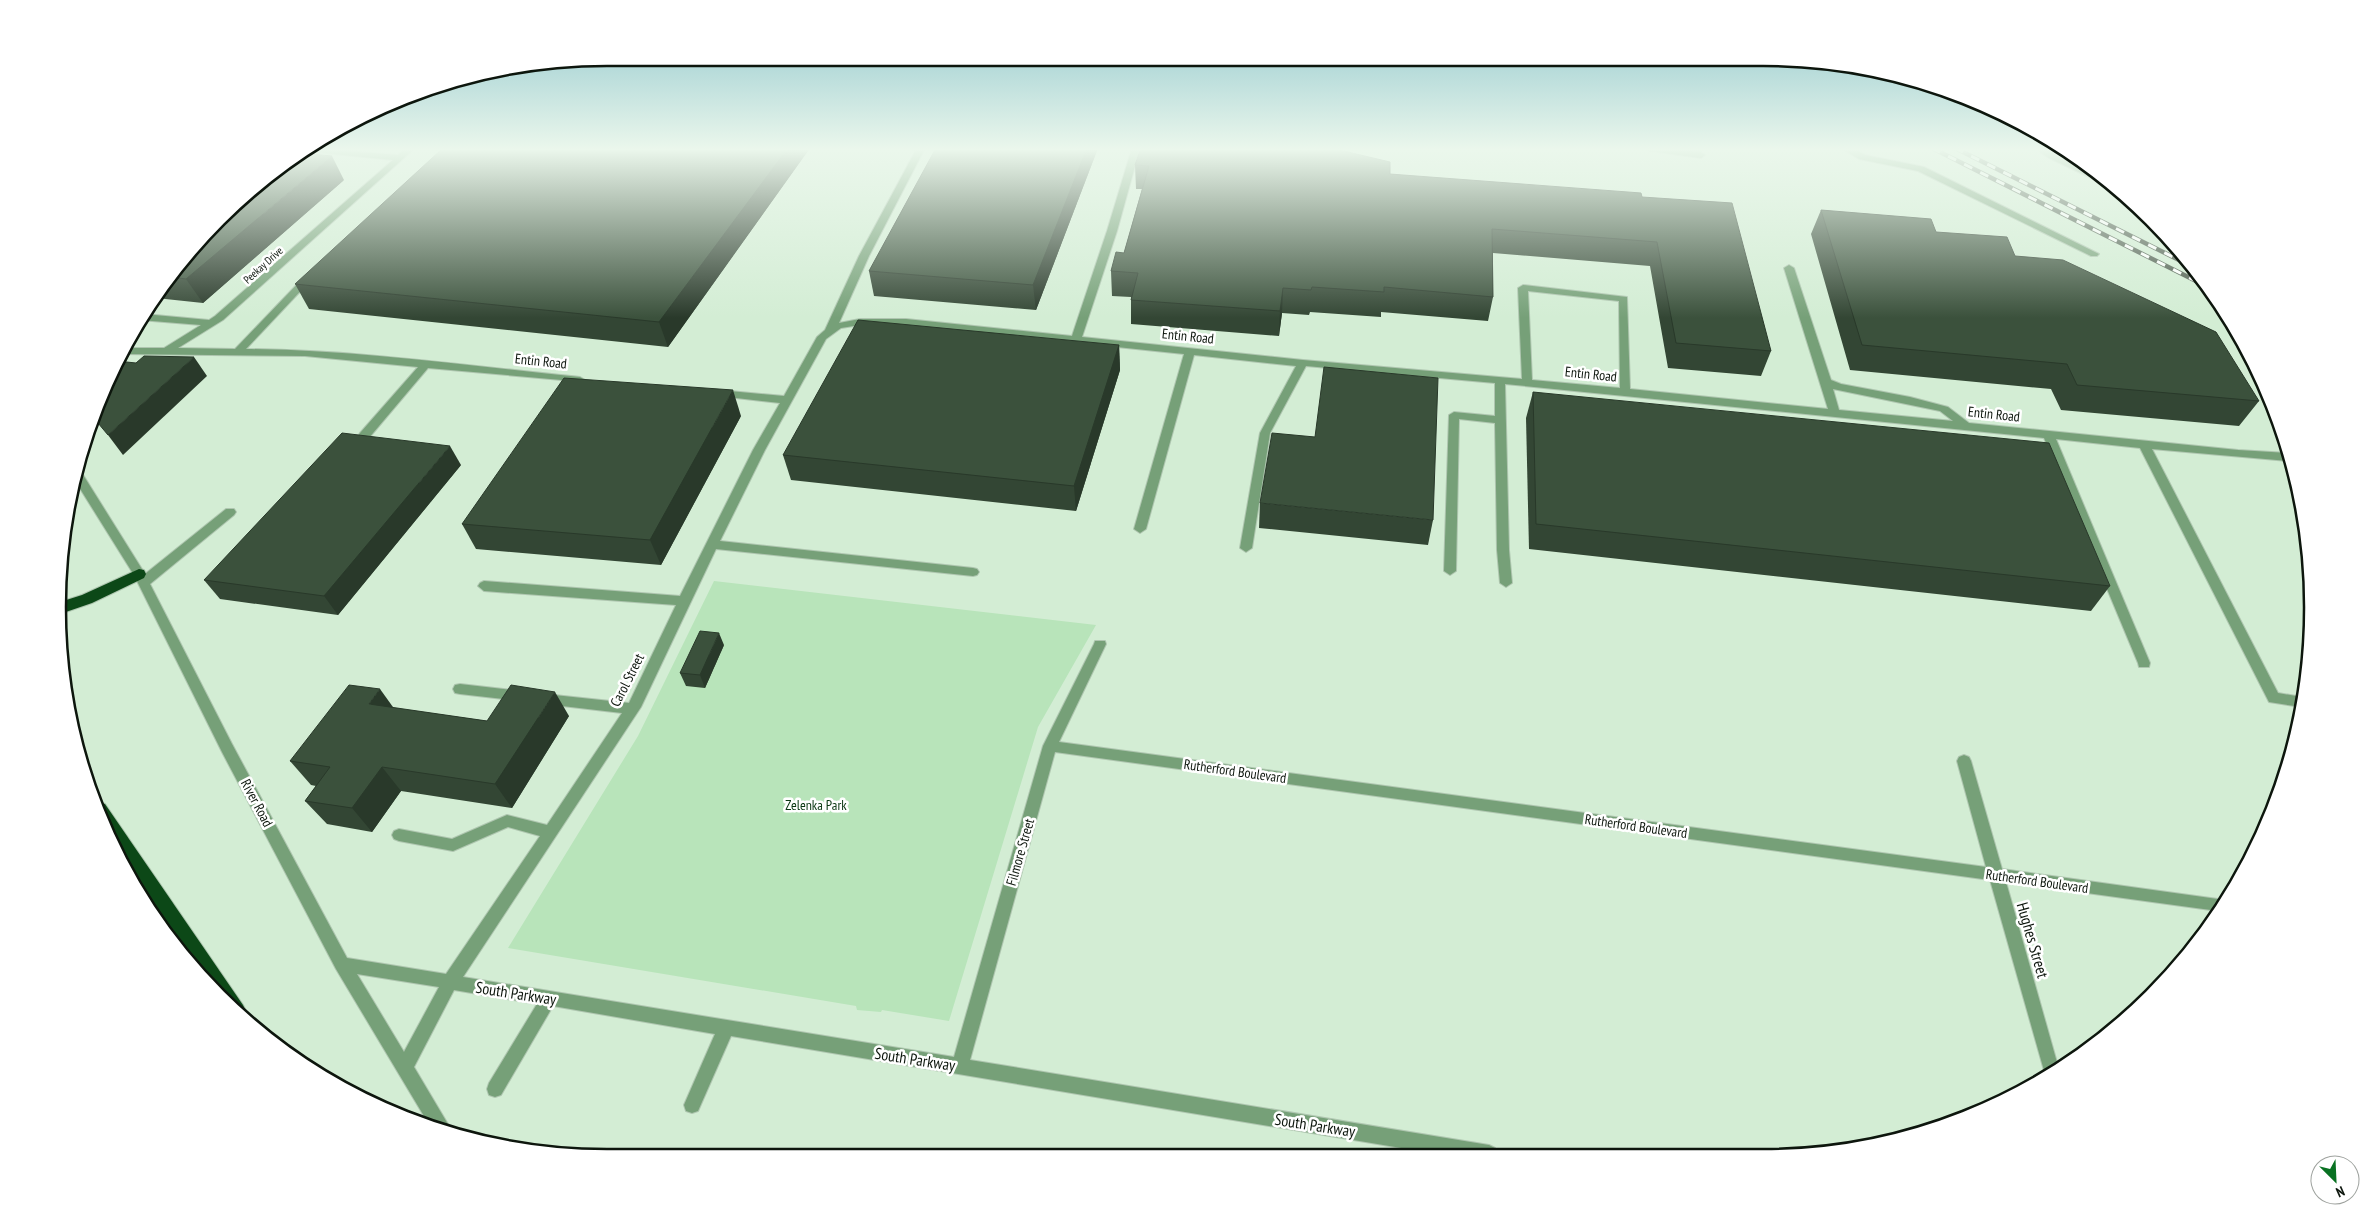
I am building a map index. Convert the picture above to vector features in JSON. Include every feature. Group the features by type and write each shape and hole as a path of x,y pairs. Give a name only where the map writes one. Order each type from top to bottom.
{"highway":[{"path":"66,606 141,579"},
{"path":"116,834 213,977"}],"street":[{"name":"Peekay Drive","path":"167,351 210,323 248,293 348,205"},
{"path":"710,392 787,400 822,337 830,331 864,256 891,205"},
{"path":"1076,340 1120,205"},
{"path":"1993,205 2094,254"},
{"path":"240,351 318,268"},
{"path":"1789,268 1834,412"},
{"path":"1527,382 1523,288 1624,299 1625,392"},
{"path":"151,318 210,323"},
{"name":"Entin Road","path":"830,331 838,326 860,322 906,322 1303,364 1527,382 2238,454 2282,457"},
{"name":"Entin Road","path":"131,351 305,352 594,381"},
{"path":"1140,529 1190,351"},
{"path":"364,436 426,364"},
{"path":"1246,548 1265,433 1303,364"},
{"path":"1500,380 1503,550 1506,583"},
{"path":"1826,382 1839,387 1910,400 1944,409 1966,426"},
{"name":"Carol Street","path":"405,1067 450,982 632,709 683,601 787,400"},
{"path":"1450,571 1454,416 1500,420"},
{"path":"2048,434 2144,663"},
{"path":"2144,444 2274,698 2295,701"},
{"name":"River Road","path":"82,482 141,579 227,748 342,964 438,1121"},
{"path":"141,579 230,512"},
{"path":"712,544 973,572"},
{"path":"484,586 683,601"},
{"name":"Filmore Street","path":"960,1067 1050,746 1100,644"},
{"path":"460,689 632,709"},
{"name":"Rutherford Boulevard","path":"1050,746 1996,876 2215,904"},
{"name":"Hughes Street","path":"1964,761 2050,1066"},
{"path":"398,835 453,845 507,821 550,832"},
{"name":"South Parkway","path":"342,964 1459,1149"},
{"path":"495,1089 549,998"},
{"path":"692,1105 726,1028"}],"green space":[{"name":"Zelenka Park","path":"714,581 1096,625 1038,727 949,1021 882,1010 881,1012 857,1010 856,1006 508,948 638,736"}],"building":[{"path":"247,205 274,205 186,279 178,278 225,225"},
{"path":"381,205 746,205 659,322 295,284"},
{"path":"905,205 1065,205 1033,285 869,271"},
{"path":"1138,205 1732,205 1771,351 1676,343 1657,242 1492,229 1493,297 1384,287 1384,292 1312,287 1311,290 1283,288 1280,311 1131,300 1138,273 1111,271 1116,252 1124,253"},
{"path":"1821,210 1931,219 1936,232 2007,237 2015,256 2063,260 2216,332 2259,401 2077,385 2067,364 1862,345"},
{"path":"858,320 1119,345 1074,486 783,455"},
{"path":"144,356 194,357 108,435 99,424 107,400 125,362 136,363"},
{"path":"1324,367 1438,378 1433,520 1260,503 1272,433 1315,437"},
{"path":"564,378 733,390 650,540 462,524"},
{"path":"1533,392 2049,443 2110,586 1536,524"},
{"path":"342,433 450,446 324,596 204,580"},
{"path":"700,631 719,633 700,675 680,673"},
{"path":"349,685 380,689 369,704 487,721 511,685 555,692 495,784 382,767 352,808 305,801 330,767 290,761"}],"railway":[{"path":"2045,205 2193,279"},
{"path":"2068,205 2175,258"}]}
